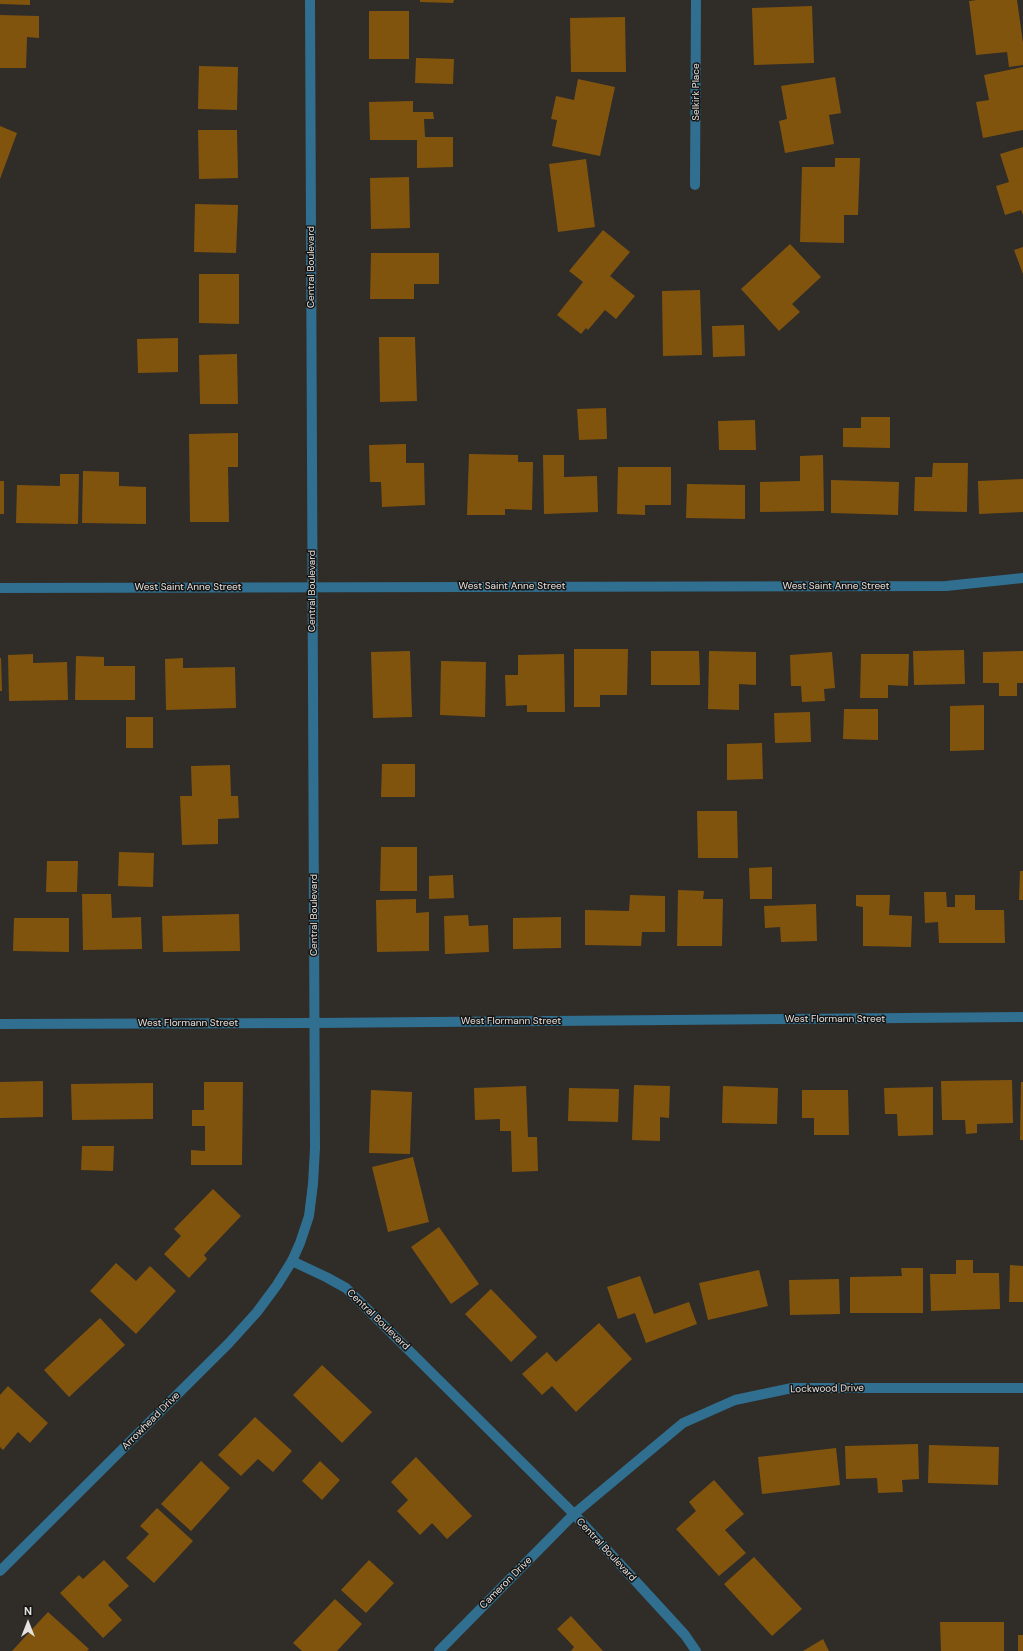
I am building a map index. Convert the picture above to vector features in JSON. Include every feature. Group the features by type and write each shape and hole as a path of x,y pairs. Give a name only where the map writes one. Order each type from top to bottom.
{"street":[{"name":"Central Boulevard","path":"310,0 315,1148 309,1216 292,1262 326,1277 346,1288 574,1514 685,1635 696,1651"},
{"name":"Selkirk Place","path":"695,185 696,0"},
{"name":"West Saint Anne Street","path":"0,588 312,586 946,586 1023,578"},
{"name":"West Flormann Street","path":"0,1024 1023,1017"},
{"name":"Arrowhead Drive","path":"0,1571 229,1342 257,1312 292,1262"},
{"name":"Lockwood Drive","path":"574,1514 683,1423 735,1400 792,1388 1023,1388"},
{"name":"Cameron Drive","path":"439,1651 574,1514"}],"building":[{"path":"0,0 30,0 30,5 0,4"},
{"path":"420,0 454,0 453,3 420,2"},
{"path":"1017,0 1023,43 1023,65 1009,67 1007,52 976,55 969,1"},
{"path":"812,6 814,63 754,65 752,8"},
{"path":"369,11 409,11 409,59 369,59"},
{"path":"0,15 39,16 39,38 27,37 26,68 0,68"},
{"path":"625,17 626,72 571,72 570,18"},
{"path":"416,58 454,59 453,84 415,83"},
{"path":"199,66 238,67 237,110 198,109"},
{"path":"1023,67 1023,130 983,138 976,102 989,100 984,75"},
{"path":"835,77 841,113 829,115 834,144 785,153 779,121 787,119 781,86"},
{"path":"578,79 615,87 600,156 552,146 557,120 551,119 556,96 574,100"},
{"path":"413,101 413,112 433,112 434,119 424,119 425,137 453,137 453,167 417,168 417,140 370,140 369,102"},
{"path":"0,126 17,133 0,179"},
{"path":"198,130 237,130 238,178 199,179"},
{"path":"1023,147 1023,215 1021,210 1005,215 996,186 1009,182 1000,154"},
{"path":"835,158 860,158 858,215 844,215 844,243 800,242 802,167 835,167"},
{"path":"586,159 595,227 558,232 549,164"},
{"path":"409,177 410,228 371,229 370,178"},
{"path":"195,204 238,205 236,253 194,252"},
{"path":"603,230 630,252 610,276 635,296 616,319 605,310 588,330 586,328 581,334 557,315 583,282 569,271"},
{"path":"790,244 821,277 792,304 800,312 779,331 741,289"},
{"path":"1023,247 1023,274 1014,250"},
{"path":"371,253 439,253 439,284 414,284 414,299 370,299"},
{"path":"199,274 239,274 239,324 199,323"},
{"path":"700,290 702,355 663,356 662,291"},
{"path":"744,325 745,356 713,357 712,326"},
{"path":"379,337 415,337 417,401 380,402"},
{"path":"178,338 178,372 138,373 137,339"},
{"path":"237,354 238,404 200,404 199,355"},
{"path":"606,408 607,439 579,440 577,409"},
{"path":"861,417 890,417 890,448 843,447 843,428 861,428"},
{"path":"755,420 756,450 719,450 718,421"},
{"path":"238,433 238,467 228,467 229,522 190,522 189,434"},
{"path":"406,444 406,463 424,463 425,505 382,507 381,482 370,482 369,445"},
{"path":"469,454 518,455 518,462 533,462 532,510 505,509 505,515 467,515"},
{"path":"543,455 564,455 564,477 597,476 598,512 544,514"},
{"path":"823,455 824,511 760,512 760,482 800,481 800,456"},
{"path":"933,463 968,463 967,512 914,511 915,477 932,477"},
{"path":"618,467 671,467 671,505 645,505 645,515 617,514"},
{"path":"83,471 119,472 119,486 146,487 146,524 82,523"},
{"path":"60,474 79,474 78,524 16,523 17,485 60,486"},
{"path":"1023,479 1023,512 979,514 978,481"},
{"path":"831,480 899,482 898,515 831,513"},
{"path":"0,481 4,481 4,514 0,514"},
{"path":"687,484 745,485 745,519 686,518"},
{"path":"574,649 628,649 627,695 600,695 600,707 574,707"},
{"path":"964,650 965,684 914,685 913,651"},
{"path":"410,651 412,717 373,718 371,652"},
{"path":"651,651 699,651 700,685 651,685"},
{"path":"709,651 756,652 756,685 739,684 739,710 708,709"},
{"path":"1023,651 1023,683 1017,683 1017,696 999,696 999,683 983,683 983,652"},
{"path":"832,652 835,688 824,689 825,701 802,702 801,686 791,686 790,655"},
{"path":"33,654 33,663 67,662 68,700 9,701 8,655"},
{"path":"564,654 565,712 527,712 527,705 506,706 505,675 518,675 518,655"},
{"path":"861,654 909,654 908,686 888,685 888,698 860,698"},
{"path":"76,656 104,657 104,666 135,666 135,700 75,700"},
{"path":"1,658 2,691 0,691"},
{"path":"183,658 183,668 235,667 236,708 166,710 165,659"},
{"path":"441,661 486,662 485,717 440,715"},
{"path":"984,705 984,750 950,751 950,706"},
{"path":"844,709 878,709 878,740 843,739"},
{"path":"810,712 811,742 775,743 774,713"},
{"path":"126,717 153,717 153,748 126,748"},
{"path":"762,743 763,779 727,780 727,744"},
{"path":"382,764 415,764 415,797 381,797"},
{"path":"230,765 231,796 238,796 239,818 218,819 218,844 182,845 180,796 192,796 191,766"},
{"path":"697,811 737,811 738,858 698,858"},
{"path":"381,847 417,847 417,891 380,891"},
{"path":"119,852 154,853 153,887 118,886"},
{"path":"47,861 78,861 77,892 46,892"},
{"path":"772,867 772,899 750,899 749,868"},
{"path":"1020,871 1023,871 1023,900 1019,900"},
{"path":"453,875 454,898 429,899 429,876"},
{"path":"678,890 704,891 703,899 723,899 722,946 677,946"},
{"path":"924,892 946,892 947,907 955,907 955,895 975,895 975,910 1004,910 1005,943 939,943 938,922 925,923"},
{"path":"82,894 111,894 112,918 141,917 142,949 83,950"},
{"path":"630,895 665,896 665,932 642,932 641,946 585,945 585,910 629,911"},
{"path":"856,895 890,895 889,915 912,916 911,947 863,946 863,907 856,906"},
{"path":"416,899 416,913 429,912 429,951 377,952 376,900"},
{"path":"816,904 817,941 781,942 780,927 765,928 764,906"},
{"path":"239,914 240,951 163,952 162,916"},
{"path":"468,915 469,926 488,925 489,952 445,954 444,916"},
{"path":"561,917 561,948 513,949 513,918"},
{"path":"14,918 69,918 69,952 13,951"},
{"path":"1012,1080 1013,1123 977,1124 977,1133 966,1134 965,1120 942,1120 941,1081"},
{"path":"43,1081 43,1117 0,1118 0,1082"},
{"path":"204,1082 243,1082 242,1165 191,1165 191,1150 205,1151 205,1126 192,1126 192,1110 204,1110"},
{"path":"1021,1082 1023,1082 1023,1140 1020,1140"},
{"path":"153,1083 153,1119 72,1120 71,1084"},
{"path":"634,1085 670,1086 669,1118 660,1117 660,1141 632,1140"},
{"path":"526,1086 528,1137 537,1137 538,1171 512,1172 511,1131 500,1131 500,1119 475,1120 474,1088"},
{"path":"723,1086 778,1088 777,1124 722,1123"},
{"path":"933,1087 933,1135 898,1136 897,1114 885,1114 884,1088"},
{"path":"569,1088 619,1089 618,1122 568,1121"},
{"path":"371,1090 412,1092 410,1154 369,1153"},
{"path":"802,1090 848,1090 849,1135 814,1135 814,1118 802,1118"},
{"path":"82,1146 114,1146 113,1171 81,1170"},
{"path":"413,1157 429,1222 388,1232 372,1167"},
{"path":"213,1189 241,1216 204,1255 207,1259 189,1278 164,1254 181,1236 174,1229"},
{"path":"439,1227 479,1284 451,1304 411,1247"},
{"path":"956,1260 973,1260 973,1273 999,1273 1000,1309 931,1311 930,1274 956,1274"},
{"path":"116,1263 136,1281 150,1266 176,1291 136,1334 90,1291"},
{"path":"1010,1265 1023,1266 1023,1302 1009,1302"},
{"path":"901,1268 923,1268 923,1313 850,1313 850,1277 902,1276"},
{"path":"759,1270 768,1306 708,1320 699,1283"},
{"path":"640,1276 654,1314 689,1302 697,1324 646,1343 635,1313 618,1319 607,1287"},
{"path":"839,1279 840,1314 790,1315 789,1280"},
{"path":"491,1289 537,1337 511,1362 465,1314"},
{"path":"100,1318 125,1345 69,1397 44,1370"},
{"path":"599,1323 632,1359 576,1412 552,1386 542,1395 522,1374 547,1352 556,1362"},
{"path":"322,1365 372,1412 342,1443 293,1395"},
{"path":"8,1386 48,1423 30,1443 18,1432 3,1450 0,1447 0,1395"},
{"path":"255,1417 292,1451 273,1472 258,1459 241,1476 218,1455"},
{"path":"918,1444 919,1479 902,1480 903,1492 878,1493 877,1478 846,1479 845,1446"},
{"path":"929,1445 999,1447 998,1485 928,1483"},
{"path":"836,1448 840,1485 762,1494 758,1457"},
{"path":"416,1457 472,1516 447,1539 432,1523 420,1535 397,1511 408,1500 391,1482"},
{"path":"201,1461 230,1488 191,1531 161,1504"},
{"path":"320,1461 340,1480 322,1500 302,1481"},
{"path":"714,1480 744,1514 725,1530 746,1553 719,1576 676,1529 696,1511 689,1502"},
{"path":"157,1508 193,1541 154,1583 126,1558 149,1534 140,1526"},
{"path":"754,1557 802,1609 772,1636 724,1584"},
{"path":"104,1560 129,1586 108,1605 122,1620 103,1638 60,1593 79,1575 83,1579"},
{"path":"369,1560 394,1583 366,1613 341,1590"},
{"path":"335,1599 362,1624 337,1651 302,1651 293,1643"},
{"path":"48,1612 89,1649 87,1651 12,1651"},
{"path":"571,1616 603,1651 571,1651 574,1647 557,1629"},
{"path":"940,1622 1004,1622 1004,1651 941,1651"},
{"path":"1018,1635 1023,1635 1023,1651 1018,1651"},
{"path":"823,1639 829,1651 803,1651"}]}
